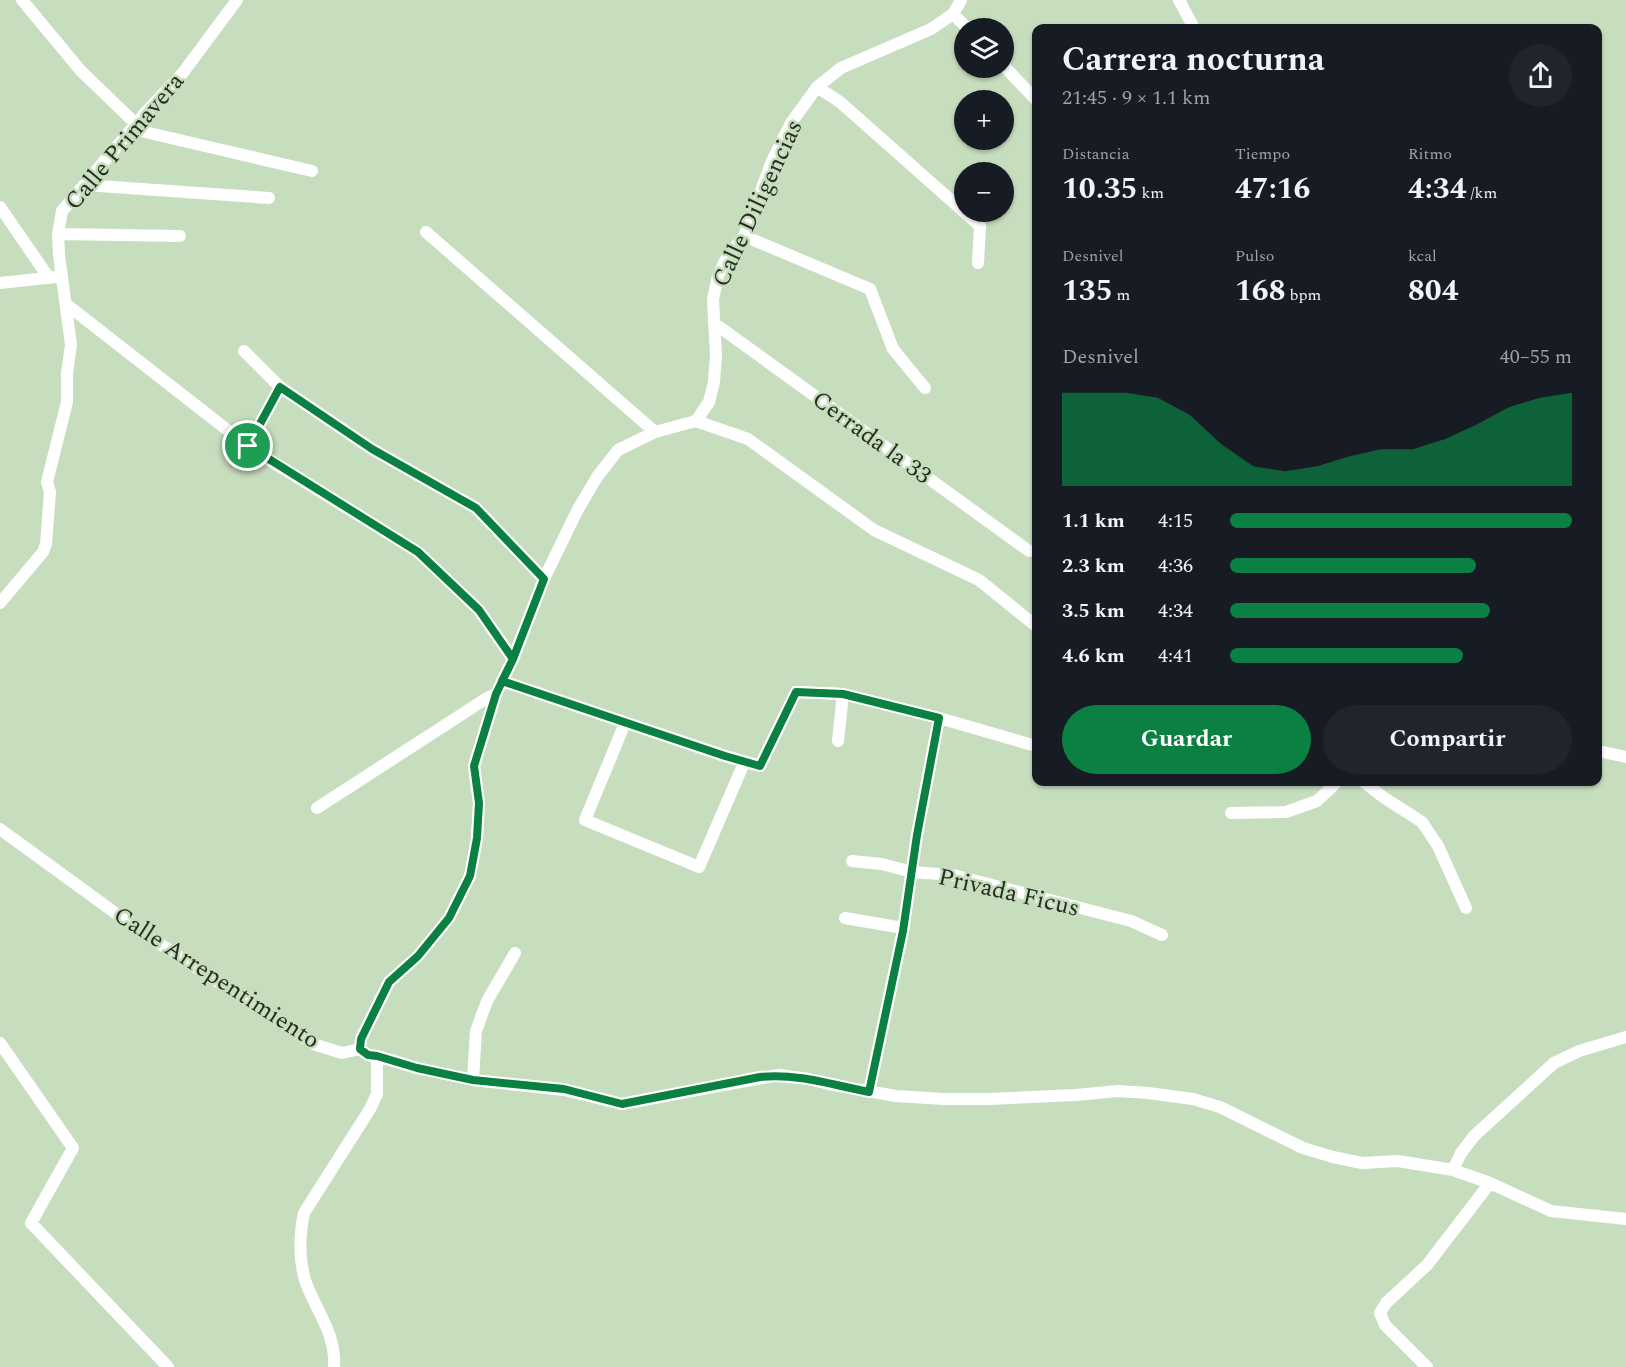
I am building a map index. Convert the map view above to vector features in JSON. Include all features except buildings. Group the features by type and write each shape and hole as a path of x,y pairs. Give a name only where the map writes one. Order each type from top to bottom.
{"street":[{"path":"22,0 81,70 134,126 312,171"},
{"name":"Calle Primavera","path":"0,603 43,552 46,544 50,492 47,482 67,402 67,373 71,345 66,304 56,277 58,234 62,211 134,126 182,74 237,0"},
{"name":"Calle Diligencias","path":"696,421 709,402 714,382 716,356 713,300 717,276 727,257 744,236 772,162 791,123 818,87 841,68 931,29 953,14 961,0"},
{"path":"1179,0 1192,24"},
{"path":"953,14 957,18"},
{"path":"1014,77 1032,96"},
{"path":"818,87 840,102 980,226 978,263"},
{"path":"85,185 269,198"},
{"path":"0,207 56,277"},
{"path":"426,232 655,432"},
{"path":"58,234 180,236"},
{"path":"744,236 870,289 893,349 925,388"},
{"path":"0,283 56,277"},
{"path":"66,304 248,446 418,552 479,610 513,659"},
{"name":"Cerrada la 33","path":"714,323 1029,551"},
{"path":"244,351 280,387 372,449 476,508 544,579"},
{"path":"248,446 280,387"},
{"path":"360,1049 361,1039 389,982 418,956 449,918 470,876 477,838 479,803 474,766 496,694 513,659 544,579 577,511 597,477 618,450 655,432 696,421 748,439 874,530 979,580 1032,623"},
{"path":"502,681 744,763 760,766 796,692 843,694 1032,745"},
{"path":"317,808 496,694"},
{"path":"838,741 843,694"},
{"path":"869,1092 903,928 917,835 939,718"},
{"path":"625,723 585,820 699,867 744,763"},
{"path":"1602,752 1626,757"},
{"path":"1231,813 1286,812 1317,801 1333,786"},
{"path":"1369,786 1422,822 1438,846 1467,908"},
{"name":"Calle Arrepentimiento","path":"0,829 149,937 313,1044 342,1053 360,1049 368,1055 473,1080 564,1089 622,1104 779,1075 896,1096 955,1099 1076,1095 1118,1091 1160,1095 1220,1107 1303,1148 1333,1157 1362,1163 1398,1161 1453,1170 1490,1183 1551,1211 1626,1219"},
{"name":"Privada Ficus","path":"852,861 882,864 912,872 953,875 1131,921 1162,935"},
{"path":"845,918 903,928"},
{"path":"473,1080 476,1031 487,1001 515,953"},
{"path":"1453,1170 1461,1153 1474,1136 1554,1063 1579,1051 1626,1037"},
{"path":"0,1043 73,1148 31,1223 168,1367"},
{"path":"334,1367 331,1337 301,1265 300,1228 304,1213 370,1109 377,1094 377,1056"},
{"path":"1427,1367 1385,1324 1380,1313 1386,1303 1427,1265 1490,1183"}],"route":[{"path":"248,446 280,387 372,449 476,508 544,579 513,659 502,681 744,763 760,766 796,692 843,694 939,718 917,835 903,931 869,1092 779,1075 622,1104 564,1089 473,1080 368,1055 360,1049 361,1039 389,982 418,956 449,918 470,876 477,838 479,803 474,766 496,694 502,681 513,659 479,610 418,552 248,446"}]}
